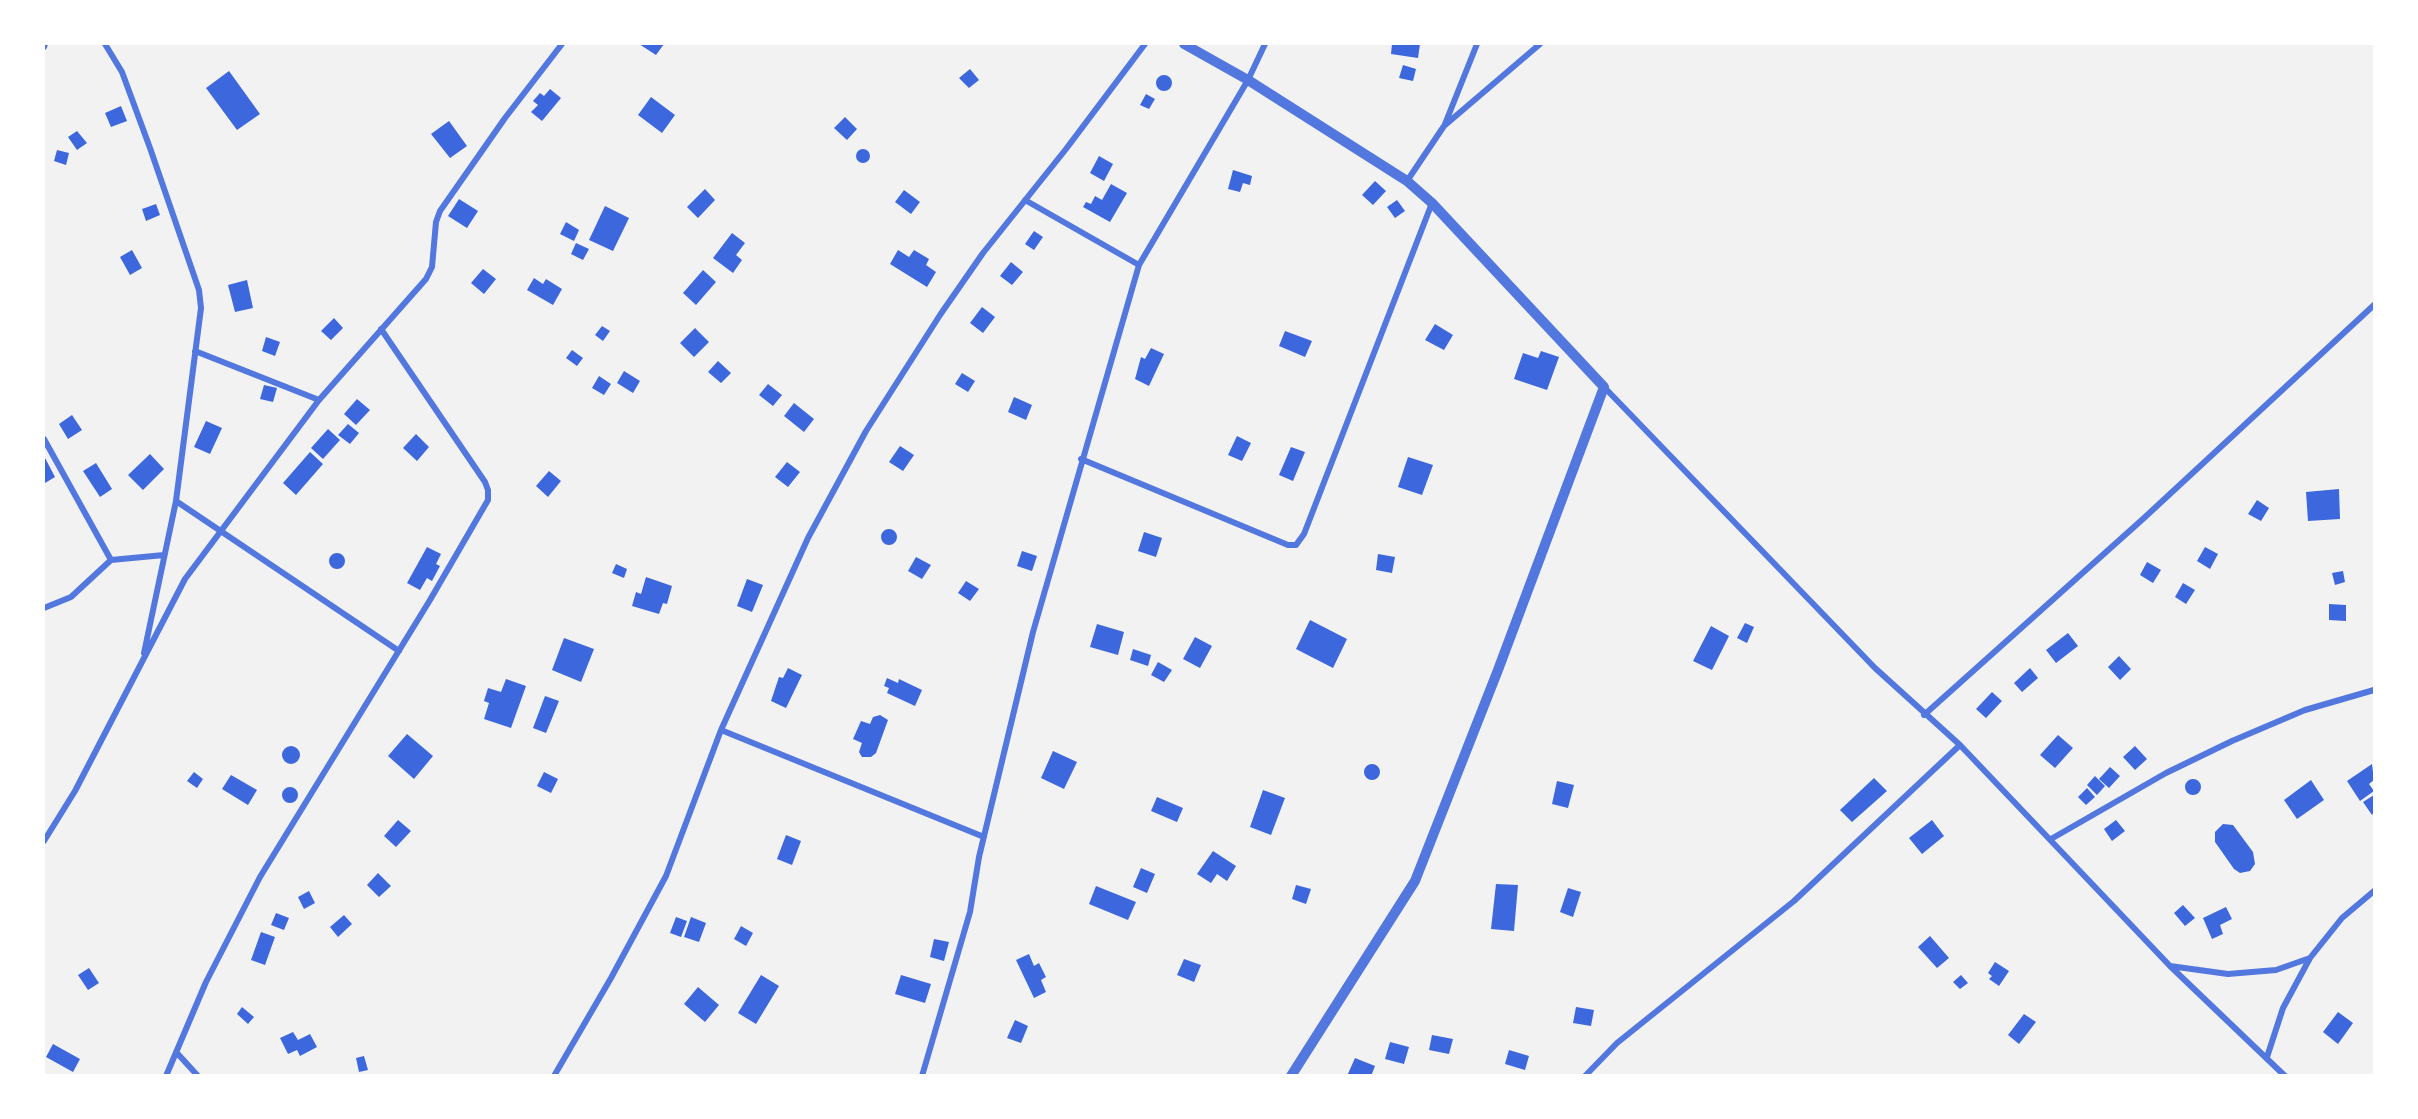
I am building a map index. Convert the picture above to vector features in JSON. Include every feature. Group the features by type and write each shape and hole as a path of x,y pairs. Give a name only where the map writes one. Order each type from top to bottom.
{"street":[{"path":"105,44 122,72 199,290 201,308 176,501 142,662"},
{"path":"44,842 75,791 185,579 220,529 319,400 426,279 432,267 436,222 440,211 505,118 562,44"},
{"path":"554,1076 611,978 666,876 721,730 791,580 808,538 866,431 940,315 983,253 1145,44"},
{"path":"1184,44 1248,80 1407,181 1432,203 1604,387 1875,668 1924,715 1960,745 2170,966 2285,1076"},
{"path":"922,1076 970,912 984,837 1033,632 1081,459 1139,265 1248,80 1265,44"},
{"path":"1407,181 1444,126 1477,44"},
{"path":"1444,126 1540,44"},
{"path":"1025,200 1139,265"},
{"path":"1081,459 1288,545 1296,545 1304,534 1432,203"},
{"path":"1924,715 2144,518 2374,304"},
{"path":"166,1076 206,982 260,877 399,651 488,500 488,490 381,329"},
{"path":"195,351 319,400"},
{"path":"1291,1076 1415,881 1498,670 1604,387"},
{"path":"44,439 111,560"},
{"path":"176,501 399,651"},
{"path":"44,608 71,597 111,560 164,555"},
{"path":"2051,839 2166,773 2232,741 2305,710 2374,690"},
{"path":"721,730 984,837"},
{"path":"1585,1076 1617,1043 1794,902 1960,745"},
{"path":"2267,1057 2283,1008 2310,958 2342,918 2374,891"},
{"path":"2170,966 2228,974 2276,970 2310,958"},
{"path":"177,1053 198,1076"}],"building":[{"path":"639,44 664,44 656,55"},
{"path":"1392,44 1420,44 1418,58 1391,54"},
{"path":"1403,65 1416,69 1413,81 1399,78"},
{"path":"970,69 979,80 969,88 959,78"},
{"path":"229,71 260,114 237,130 206,88"},
{"path":"1164,75 1170,77 1172,83 1170,89 1164,91 1158,89 1156,83 1158,77"},
{"path":"550,89 561,98 542,121 531,112 538,105 533,101 540,93 544,96"},
{"path":"1146,94 1155,99 1149,109 1140,105"},
{"path":"651,97 675,115 662,133 638,115"},
{"path":"121,106 127,121 111,127 105,113"},
{"path":"845,117 857,129 847,140 834,128"},
{"path":"449,121 467,146 450,158 431,134"},
{"path":"77,131 87,143 77,150 68,137"},
{"path":"860,149 866,149 870,156 866,163 860,163 856,159 856,153"},
{"path":"57,150 69,153 66,165 54,161"},
{"path":"1099,156 1113,164 1104,181 1090,173"},
{"path":"1233,170 1252,176 1250,185 1243,183 1240,192 1228,189"},
{"path":"1375,181 1386,191 1373,205 1362,195"},
{"path":"1111,184 1127,193 1110,222 1083,207 1086,202 1091,204 1095,196 1102,200"},
{"path":"705,189 715,200 698,218 687,207"},
{"path":"904,190 920,202 911,214 895,202"},
{"path":"459,199 478,211 467,228 448,216"},
{"path":"1397,200 1405,211 1395,218 1387,207"},
{"path":"156,204 160,215 146,221 142,209"},
{"path":"605,206 629,218 613,251 589,240"},
{"path":"566,222 579,230 574,241 560,234"},
{"path":"1034,231 1043,237 1034,250 1025,244"},
{"path":"732,233 745,243 736,255 742,260 733,273 713,258"},
{"path":"576,243 589,249 583,260 571,254"},
{"path":"132,250 142,268 130,275 120,257"},
{"path":"898,250 909,257 914,250 929,259 926,265 936,272 927,287 890,264"},
{"path":"1011,262 1023,272 1012,285 1000,276"},
{"path":"483,269 496,279 484,294 471,283"},
{"path":"703,270 716,282 696,305 683,293"},
{"path":"534,278 543,284 546,279 562,289 553,305 527,290"},
{"path":"247,280 253,308 235,312 228,285"},
{"path":"982,307 995,317 983,333 970,323"},
{"path":"334,318 343,328 331,340 321,331"},
{"path":"1435,324 1453,335 1444,350 1425,340"},
{"path":"602,326 610,331 603,341 595,335"},
{"path":"695,328 709,342 694,357 680,343"},
{"path":"1285,331 1312,341 1305,357 1279,346"},
{"path":"266,337 280,342 275,356 262,351"},
{"path":"1151,348 1164,354 1149,386 1135,379 1141,357 1145,359"},
{"path":"572,350 583,358 577,366 566,358"},
{"path":"1541,351 1559,357 1547,390 1514,379 1523,353 1538,358"},
{"path":"718,361 731,373 721,383 708,372"},
{"path":"624,371 640,381 633,393 617,383"},
{"path":"962,373 975,381 968,392 955,384"},
{"path":"599,376 611,384 604,395 592,388"},
{"path":"768,384 782,395 773,406 759,395"},
{"path":"264,385 277,388 273,402 260,399"},
{"path":"1014,397 1032,405 1026,420 1008,412"},
{"path":"357,399 370,410 356,425 344,414"},
{"path":"794,403 814,419 804,432 784,416"},
{"path":"72,415 82,430 68,439 59,424"},
{"path":"206,421 222,428 210,454 194,447"},
{"path":"348,424 359,433 350,444 338,435"},
{"path":"328,429 340,440 323,459 311,448"},
{"path":"416,434 429,447 417,461 403,448"},
{"path":"1237,436 1251,443 1242,461 1228,455"},
{"path":"900,446 914,455 903,471 889,462"},
{"path":"1291,447 1305,452 1293,481 1279,475"},
{"path":"310,452 323,464 296,495 283,483"},
{"path":"150,454 164,469 143,490 128,475"},
{"path":"44,456 55,477 45,483 44,481"},
{"path":"1408,457 1433,465 1422,495 1398,487"},
{"path":"787,462 800,472 788,487 775,477"},
{"path":"96,463 112,489 100,497 83,471"},
{"path":"549,471 561,481 548,497 536,486"},
{"path":"2339,489 2340,519 2308,521 2306,492"},
{"path":"2257,500 2269,508 2261,521 2248,514"},
{"path":"889,529 897,537 889,545 881,537"},
{"path":"1144,532 1162,538 1156,557 1138,551"},
{"path":"427,547 441,554 436,564 440,566 432,581 427,578 420,590 407,583"},
{"path":"2205,547 2218,554 2210,569 2197,561"},
{"path":"1022,551 1037,556 1032,571 1017,566"},
{"path":"334,553 340,553 345,561 343,567 334,569 329,564 329,558"},
{"path":"1378,554 1395,557 1392,573 1376,570"},
{"path":"916,557 931,565 922,579 908,571"},
{"path":"2147,562 2161,570 2153,583 2140,575"},
{"path":"616,564 627,569 624,578 612,573"},
{"path":"2343,571 2345,582 2335,585 2332,573"},
{"path":"646,577 672,586 667,604 663,603 659,614 632,606 636,592 641,594"},
{"path":"747,579 763,585 752,612 737,606"},
{"path":"966,581 979,589 970,601 958,593"},
{"path":"2183,583 2195,590 2186,604 2175,597"},
{"path":"2329,604 2346,605 2346,621 2329,620"},
{"path":"1310,620 1347,639 1333,668 1296,649"},
{"path":"1745,623 1754,627 1747,643 1737,638"},
{"path":"1097,624 1124,632 1118,655 1090,647"},
{"path":"1711,626 1729,636 1712,670 1693,661"},
{"path":"2068,633 2078,646 2056,663 2046,650"},
{"path":"1195,637 1212,646 1200,668 1183,659"},
{"path":"564,638 594,649 581,682 552,670"},
{"path":"1133,649 1151,655 1148,666 1130,660"},
{"path":"2119,656 2131,669 2120,680 2108,667"},
{"path":"1158,662 1172,670 1164,682 1151,675"},
{"path":"788,668 802,675 786,708 771,701 779,677 783,678"},
{"path":"2030,668 2038,678 2022,692 2014,683"},
{"path":"887,678 898,683 899,679 922,690 915,706 887,693 889,688 884,686"},
{"path":"506,679 526,686 511,728 484,719 489,703 484,701 488,688 501,692"},
{"path":"1992,692 2002,701 1986,718 1976,709"},
{"path":"545,696 559,701 546,733 533,728"},
{"path":"880,715 888,720 876,753 871,757 862,757 859,752 862,743 853,739 861,721 870,724 873,717"},
{"path":"407,734 433,756 414,779 388,756"},
{"path":"2058,735 2073,748 2055,768 2040,755"},
{"path":"291,746 297,749 300,755 297,761 291,764 285,761 282,755 285,749"},
{"path":"2135,746 2147,759 2135,770 2123,757"},
{"path":"1053,751 1077,762 1064,789 1041,778"},
{"path":"1372,764 1380,772 1372,780 1364,772"},
{"path":"2372,764 2374,780 2369,784 2374,791 2360,801 2347,781"},
{"path":"2110,767 2120,776 2109,788 2099,779"},
{"path":"194,772 203,779 197,788 187,781"},
{"path":"544,772 558,779 551,793 537,786"},
{"path":"231,775 257,790 248,805 222,789"},
{"path":"2095,776 2105,786 2097,795 2087,785"},
{"path":"1874,778 1887,791 1852,822 1840,810"},
{"path":"2190,779 2196,779 2201,787 2199,793 2190,795 2185,790 2185,784"},
{"path":"2311,780 2324,800 2297,819 2284,800"},
{"path":"1557,781 1574,785 1568,808 1552,804"},
{"path":"287,787 293,787 298,795 296,801 287,803 282,798 282,792"},
{"path":"2087,788 2095,797 2086,805 2078,797"},
{"path":"1263,790 1285,798 1271,835 1250,827"},
{"path":"2374,795 2374,812 2372,815 2363,802"},
{"path":"1157,797 1183,808 1177,822 1151,811"},
{"path":"398,820 411,831 396,847 384,836"},
{"path":"1932,820 1944,836 1922,854 1909,838"},
{"path":"2116,820 2125,831 2112,841 2104,829"},
{"path":"2223,824 2233,825 2253,852 2255,864 2250,871 2240,873 2234,869 2215,842 2215,832"},
{"path":"786,835 801,841 792,865 777,859"},
{"path":"1213,851 1236,866 1227,881 1217,874 1211,883 1197,874"},
{"path":"1141,868 1155,874 1147,893 1133,887"},
{"path":"378,873 391,886 379,897 367,885"},
{"path":"1496,884 1518,885 1514,931 1491,929"},
{"path":"1296,885 1311,889 1306,904 1292,899"},
{"path":"1096,886 1136,902 1128,920 1089,904"},
{"path":"1568,888 1581,892 1573,917 1560,912"},
{"path":"309,891 315,903 304,909 298,897"},
{"path":"2183,905 2195,918 2185,926 2174,913"},
{"path":"2226,907 2232,919 2220,925 2223,934 2212,939 2203,918"},
{"path":"276,913 289,918 284,930 271,925"},
{"path":"344,915 352,924 338,937 330,927"},
{"path":"676,917 687,921 681,937 670,933"},
{"path":"691,917 706,923 699,942 684,937"},
{"path":"741,926 753,933 746,946 734,939"},
{"path":"261,932 275,937 265,965 251,960"},
{"path":"1930,936 1949,958 1937,968 1918,947"},
{"path":"934,939 949,942 944,961 930,957"},
{"path":"1029,954 1034,966 1039,963 1046,977 1041,980 1046,992 1034,998 1016,960"},
{"path":"1184,959 1201,965 1194,982 1177,975"},
{"path":"1995,962 2009,971 1999,986 1989,979 1992,976 1988,973"},
{"path":"89,968 99,983 88,990 78,975"},
{"path":"761,975 779,986 756,1024 738,1013"},
{"path":"901,975 931,984 925,1003 895,994"},
{"path":"1961,975 1968,983 1960,989 1953,982"},
{"path":"698,987 719,1005 705,1022 684,1004"},
{"path":"242,1007 254,1017 248,1024 237,1014"},
{"path":"1576,1007 1594,1010 1591,1026 1573,1023"},
{"path":"2338,1012 2353,1023 2338,1044 2323,1032"},
{"path":"2024,1014 2036,1022 2019,1044 2008,1035"},
{"path":"1015,1020 1028,1026 1021,1043 1007,1038"},
{"path":"293,1032 298,1040 310,1034 317,1047 300,1056 297,1050 288,1054 280,1038"},
{"path":"1432,1035 1453,1039 1449,1054 1429,1050"},
{"path":"1390,1042 1409,1047 1404,1064 1385,1059"},
{"path":"53,1044 80,1059 73,1072 46,1057"},
{"path":"1509,1050 1529,1056 1525,1070 1505,1064"},
{"path":"364,1056 368,1070 359,1072 356,1058"},
{"path":"1355,1058 1375,1066 1371,1076 1347,1076"}]}
